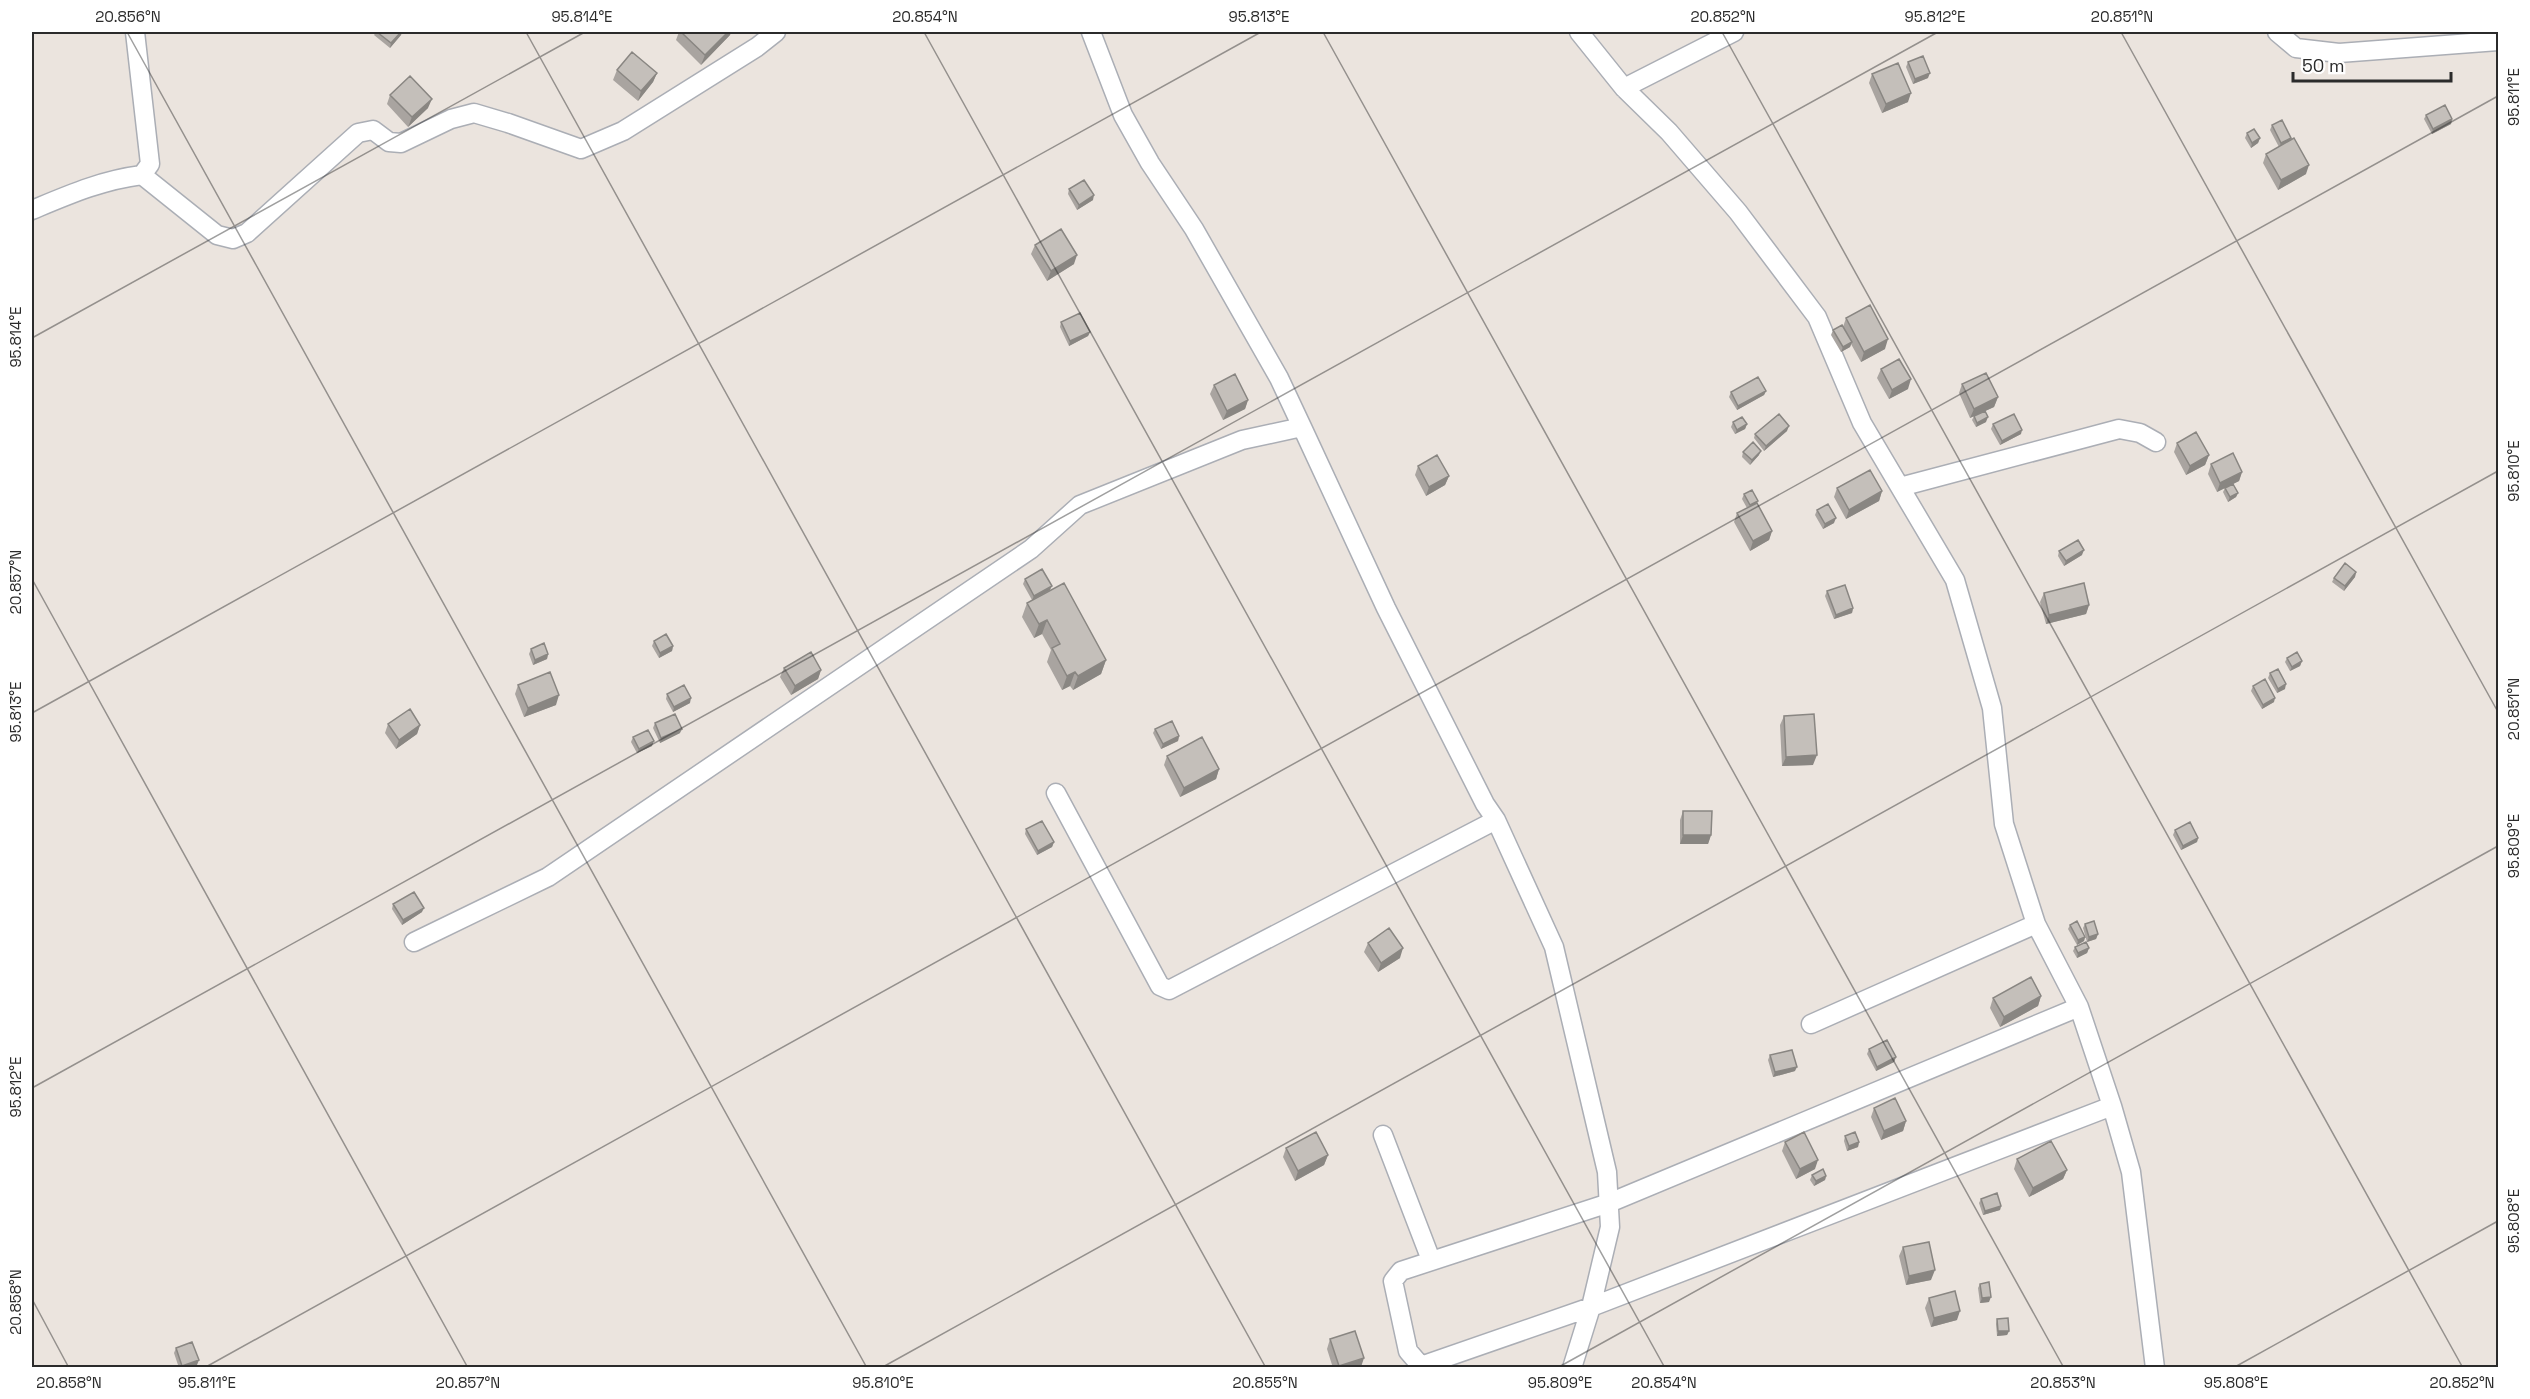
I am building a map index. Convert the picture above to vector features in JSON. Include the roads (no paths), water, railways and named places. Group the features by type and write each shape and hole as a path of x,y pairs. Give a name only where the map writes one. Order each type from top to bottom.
{"street":[{"path":"135,32 150,164 142,175"},
{"path":"32,210 80,189 123,177 142,175 217,235 233,239 247,233 358,133 373,130 389,142 401,143 451,119 474,113 581,149 623,130 748,53 776,32"},
{"path":"1091,32 1123,115 1150,163 1194,229 1279,378 1391,618 1485,804 1496,820 1554,947 1607,1172 1609,1203 1610,1227 1591,1307 1572,1368"},
{"path":"1579,32 1624,88 1669,132 1737,212 1817,318 1862,423 1955,580 1992,708 2004,824 2036,924 2079,1007 2131,1172 2155,1368"},
{"path":"1624,88 1734,32"},
{"path":"2277,32 2296,48 2339,53 2499,40"},
{"path":"414,942 548,877 1031,549 1080,505 1242,440 1302,427"},
{"path":"1900,487 2119,429 2140,433 2156,442"},
{"path":"1056,793 1160,986 1169,990 1496,820"},
{"path":"1812,1024 2036,924"},
{"path":"2079,1007 1609,1203 1401,1270 1394,1281 1408,1351 1421,1366 1591,1307 2112,1106"},
{"path":"1383,1135 1431,1260"}]}
